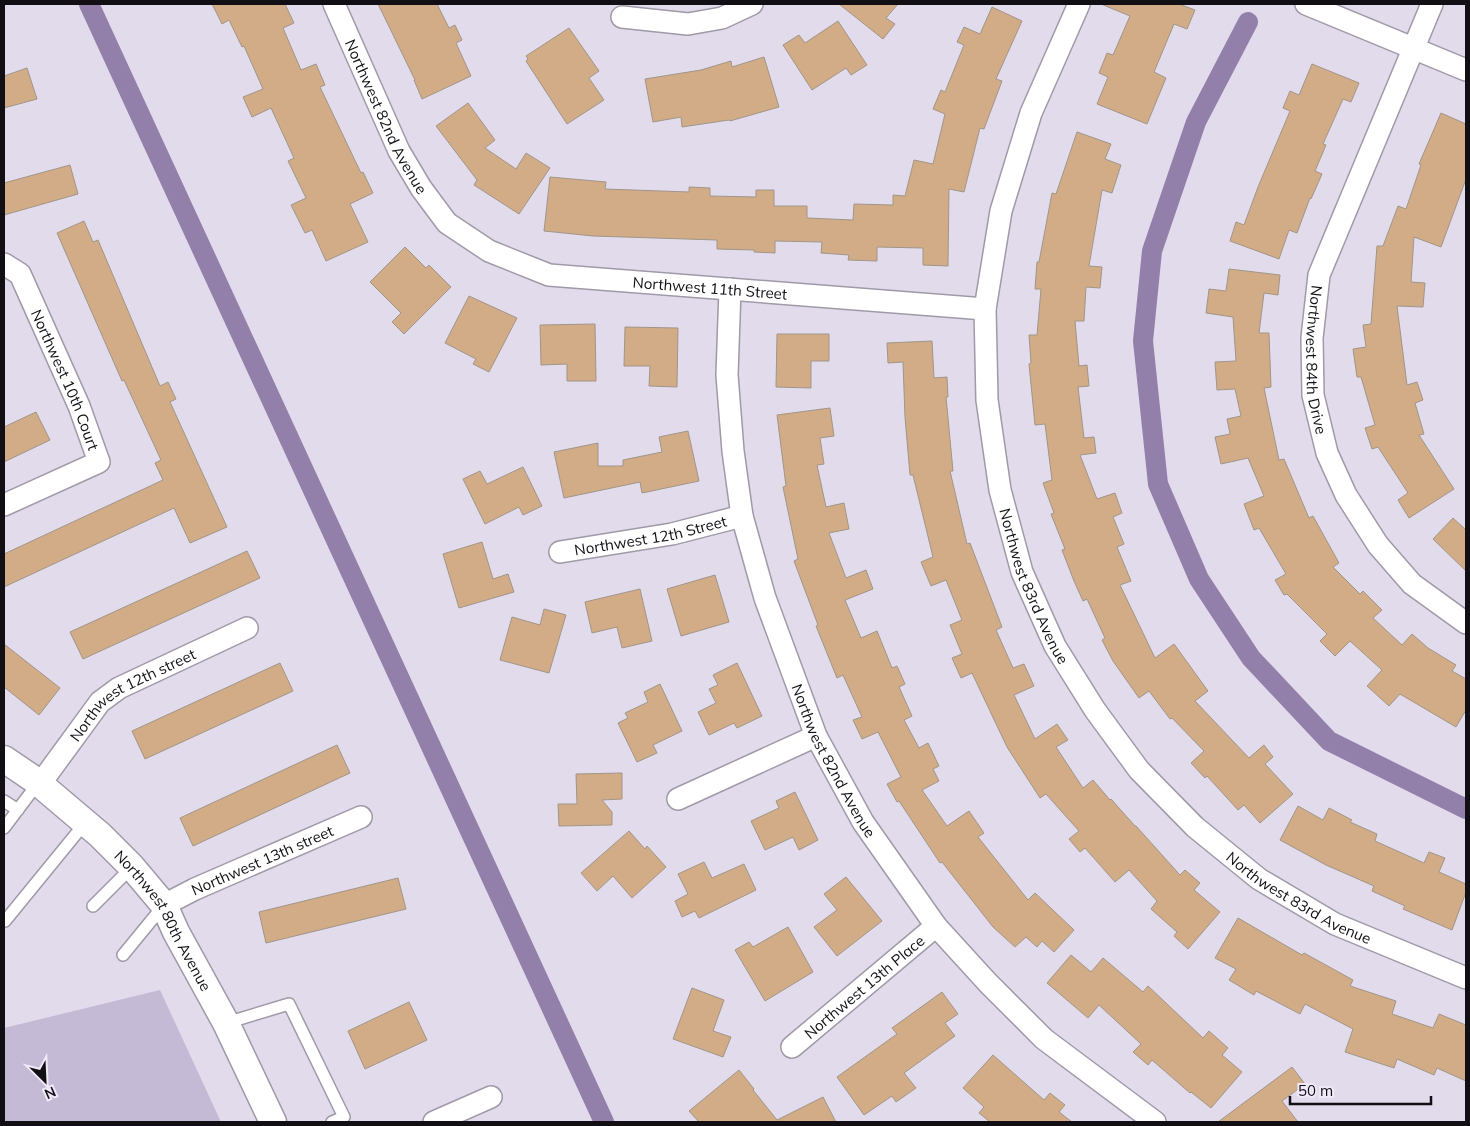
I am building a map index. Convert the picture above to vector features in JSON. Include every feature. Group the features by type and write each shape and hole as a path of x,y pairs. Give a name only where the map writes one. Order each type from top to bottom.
{"street":[{"name":"Northwest 82nd Avenue","path":"334,4 400,150 421,188 447,223"},
{"path":"622,17 688,24 722,18 752,4"},
{"name":"Northwest 83rd Avenue","path":"1079,4 1031,113 1001,211 985,309 987,400 1000,490 1022,572 1055,646 1095,710 1139,770 1195,827 1259,879 1335,924 1466,978"},
{"path":"1306,4 1466,70"},
{"name":"Northwest 84th Drive","path":"1432,4 1319,275 1312,338 1313,395 1327,452 1346,495 1378,545 1412,584 1466,623"},
{"name":"Northwest 11th Street","path":"447,223 489,250 549,275 985,309"},
{"name":"Northwest 10th Court","path":"4,264 20,274 79,406 99,462 4,505"},
{"name":"Northwest 82nd Avenue","path":"730,289 727,375 733,451 742,516 765,598 816,736 863,822 936,926 988,983 1044,1039 1155,1122"},
{"name":"Northwest 12th Street","path":"560,552 672,534 742,516"},
{"name":"Northwest 12th street","path":"39,784 100,702 119,688 246,628"},
{"path":"678,799 816,736"},
{"name":"Northwest 80th Avenue","path":"4,759 39,784 85,822 132,867 164,905 176,932 226,1024 273,1122"},
{"name":"Northwest 13th street","path":"164,905 195,889 361,816"},
{"name":"Northwest 13th Place","path":"792,1048 936,926"},
{"path":"434,1122 491,1097"}],"lane":[{"path":"4,828 39,784"},
{"path":"4,801 18,810"},
{"path":"5,921 85,822"},
{"path":"93,906 132,867"},
{"path":"123,955 164,905"},
{"path":"226,1024 289,1004 344,1117 332,1122"}],"shaded area":[{"path":"160,990 221,1122 4,1122 4,1028"}],"building":[{"path":"212,4 285,4 294,23 283,28 301,70 316,64 325,85 320,87 361,173 363,172 373,193 350,204 368,242 326,261 312,230 305,233 291,205 306,198 288,161 294,158 271,108 252,117 243,97 263,89 244,46 242,47 229,20 222,24"},
{"path":"378,4 437,4 449,28 455,25 462,40 456,43 471,76 422,99 415,80"},
{"path":"839,4 898,4 886,18 895,24 883,39"},
{"path":"1101,4 1179,4 1195,10 1187,29 1174,24 1154,72 1166,78 1147,124 1097,104 1108,77 1099,73 1107,53 1113,55 1130,16"},
{"path":"992,7 1022,21 996,79 1002,81 984,129 980,128 964,192 949,189 948,266 923,265 923,248 877,247 877,261 848,260 849,255 821,253 822,242 775,241 775,253 754,252 754,250 717,249 717,240 593,236 544,231 550,177 606,182 605,189 689,192 689,187 710,188 710,196 756,197 756,190 774,190 774,206 807,206 807,218 853,220 854,204 893,205 893,195 905,196 914,160 933,164 945,114 933,109 941,90 945,92 964,45 957,42 964,27 980,34"},
{"path":"838,21 867,65 851,75 846,68 812,90 783,45 799,35 805,43"},
{"path":"569,28 599,71 589,78 604,100 567,124 526,61 528,59 526,56"},
{"path":"764,57 779,107 730,121 682,127 681,117 653,122 645,79 701,70 731,61 732,67"},
{"path":"1312,64 1359,83 1351,102 1343,99 1323,144 1326,145 1315,171 1322,174 1310,198 1297,233 1289,230 1279,259 1230,241 1236,222 1244,225 1290,111 1283,108 1290,91 1299,95"},
{"path":"27,68 37,99 4,108 4,76"},
{"path":"468,103 495,140 485,148 516,169 526,153 550,168 519,214 474,185 477,180 436,126"},
{"path":"1441,113 1466,124 1466,179 1441,247 1414,237 1411,282 1425,283 1423,307 1397,306 1407,385 1417,382 1423,400 1415,403 1424,434 1419,435 1454,489 1409,518 1398,500 1408,493 1378,447 1372,449 1365,428 1375,425 1361,377 1357,377 1353,349 1366,347 1363,325 1371,324 1377,246 1383,246 1398,206 1406,209 1421,165 1419,164"},
{"path":"1077,132 1111,144 1105,159 1121,165 1112,193 1102,190 1089,266 1102,267 1100,288 1086,287 1084,321 1075,321 1079,366 1087,365 1089,386 1078,387 1084,438 1094,437 1096,453 1080,455 1097,499 1115,493 1122,513 1113,517 1124,544 1117,547 1131,581 1120,585 1155,658 1174,644 1208,691 1195,701 1249,758 1264,745 1273,757 1265,764 1293,794 1260,823 1244,805 1238,810 1207,776 1205,778 1191,763 1204,751 1172,718 1170,719 1149,691 1139,698 1113,661 1102,640 1105,638 1087,599 1083,601 1074,581 1062,550 1065,549 1051,514 1054,513 1043,483 1052,480 1045,424 1035,425 1029,364 1031,363 1029,335 1037,335 1041,289 1035,289 1037,262 1039,262 1052,193 1056,194"},
{"path":"70,165 78,194 4,215 4,183"},
{"path":"84,221 93,242 98,240 160,386 168,382 176,399 170,402 227,527 190,543 174,508 4,587 4,554 163,480 155,463 161,460 124,380 122,381 57,233"},
{"path":"405,247 426,268 429,265 451,287 404,334 392,322 401,313 370,282"},
{"path":"1229,269 1280,275 1278,295 1264,293 1259,333 1269,333 1271,387 1264,388 1279,460 1284,459 1309,518 1313,516 1339,563 1333,567 1360,594 1363,591 1382,610 1373,618 1402,645 1412,634 1428,648 1456,665 1452,671 1466,679 1466,710 1456,727 1400,694 1389,706 1367,686 1382,670 1350,641 1335,656 1320,641 1327,634 1287,594 1284,595 1275,580 1286,574 1259,528 1254,530 1244,504 1264,496 1248,458 1221,464 1215,437 1230,434 1227,419 1241,416 1235,389 1217,390 1215,362 1236,361 1233,317 1206,313 1209,289 1226,291"},
{"path":"469,296 517,318 489,372 473,364 476,359 445,343"},
{"path":"595,324 596,381 567,381 567,364 541,365 540,325"},
{"path":"625,327 678,328 677,387 649,386 650,366 624,366"},
{"path":"777,334 829,334 829,361 811,361 811,388 776,387"},
{"path":"932,341 934,378 947,377 948,397 946,397 953,471 950,471 967,544 970,543 1002,627 996,630 1013,668 1024,664 1034,686 1014,695 1035,739 1057,724 1068,740 1056,747 1083,788 1093,780 1180,875 1185,870 1200,883 1194,890 1220,912 1188,949 1174,936 1177,932 1151,909 1157,901 1129,870 1115,882 1085,848 1080,852 1069,839 1079,831 1046,794 1040,798 1007,747 972,673 961,678 952,658 962,654 950,625 962,620 946,580 931,586 921,562 933,557 913,475 910,475 903,362 888,363 887,343"},
{"path":"830,408 834,436 820,438 824,464 817,465 826,507 844,503 849,529 829,533 846,578 866,570 873,589 845,600 861,638 877,631 892,668 897,666 905,684 899,687 912,716 904,720 919,748 928,743 939,766 933,769 939,781 922,790 947,826 969,811 984,833 978,837 1028,900 1035,893 1074,930 1054,952 1042,941 1037,947 1026,937 1015,947 993,927 942,862 940,863 899,801 897,802 887,784 901,777 878,732 862,739 853,720 862,717 843,675 837,678 816,626 818,625 794,561 798,559 783,487 786,486 777,415"},
{"path":"36,412 50,440 4,462 4,427"},
{"path":"688,431 699,481 642,493 640,482 564,498 554,452 598,443 598,466 623,466 623,460 662,452 659,437"},
{"path":"523,467 542,506 523,515 519,507 485,524 463,479 480,471 487,484"},
{"path":"1453,518 1466,530 1466,571 1433,539"},
{"path":"482,542 493,579 508,574 514,592 459,608 443,554"},
{"path":"247,551 260,578 83,659 70,632"},
{"path":"715,575 729,622 681,636 667,589"},
{"path":"640,589 652,641 622,648 617,627 592,633 585,602"},
{"path":"544,609 566,615 549,673 500,660 512,617 540,625"},
{"path":"4,644 60,688 39,715 4,687"},
{"path":"280,663 293,691 145,759 132,731"},
{"path":"737,663 762,716 737,728 734,723 709,735 698,712 716,703 709,689 718,685 713,675"},
{"path":"660,684 682,731 653,745 657,753 637,762 618,723 628,718 625,713 648,702 644,692"},
{"path":"337,745 350,773 193,846 180,818"},
{"path":"622,773 622,799 602,800 612,812 612,825 559,826 558,804 577,804 576,774"},
{"path":"795,792 818,840 799,850 793,837 765,850 751,821 779,808 776,801"},
{"path":"1298,806 1323,820 1329,808 1352,820 1350,822 1377,834 1375,841 1424,863 1429,852 1445,858 1439,872 1466,884 1466,892 1452,930 1403,909 1405,906 1372,891 1374,886 1326,865 1280,840"},
{"path":"629,831 645,849 647,846 666,867 632,898 613,876 597,891 581,873"},
{"path":"704,862 712,878 744,864 756,890 699,918 695,911 682,917 675,901 688,894 678,874"},
{"path":"846,877 882,921 837,956 814,927 837,910 824,894"},
{"path":"398,878 406,909 266,943 259,912"},
{"path":"1238,918 1302,955 1304,953 1353,980 1350,986 1396,1001 1392,1014 1433,1028 1439,1014 1466,1025 1466,1081 1437,1068 1434,1075 1397,1059 1394,1068 1345,1052 1353,1029 1305,1004 1300,1014 1256,991 1254,995 1229,980 1236,969 1215,958"},
{"path":"788,927 813,972 765,1001 735,950 749,942 753,947"},
{"path":"1071,955 1091,972 1103,958 1143,992 1148,986 1203,1038 1209,1031 1228,1048 1222,1055 1242,1072 1211,1108 1190,1093 1152,1060 1148,1065 1133,1052 1141,1044 1099,1005 1088,1018 1047,983"},
{"path":"692,988 724,1000 713,1031 731,1037 723,1057 673,1039"},
{"path":"942,992 958,1014 945,1023 955,1036 904,1073 916,1088 896,1102 892,1096 864,1115 837,1077 897,1034 892,1028"},
{"path":"409,1002 427,1040 365,1069 348,1031"},
{"path":"993,1055 1044,1100 1050,1093 1065,1105 1059,1112 1072,1122 990,1122 979,1113 984,1107 963,1088"},
{"path":"1292,1067 1305,1084 1282,1101 1298,1122 1218,1122"},
{"path":"739,1070 777,1120 823,1097 836,1122 699,1122 689,1111"}],"waterway":[{"path":"89,4 604,1122"},
{"path":"1248,22 1196,122 1152,251 1143,341 1158,484 1199,579 1251,658 1329,741 1466,809"}]}
